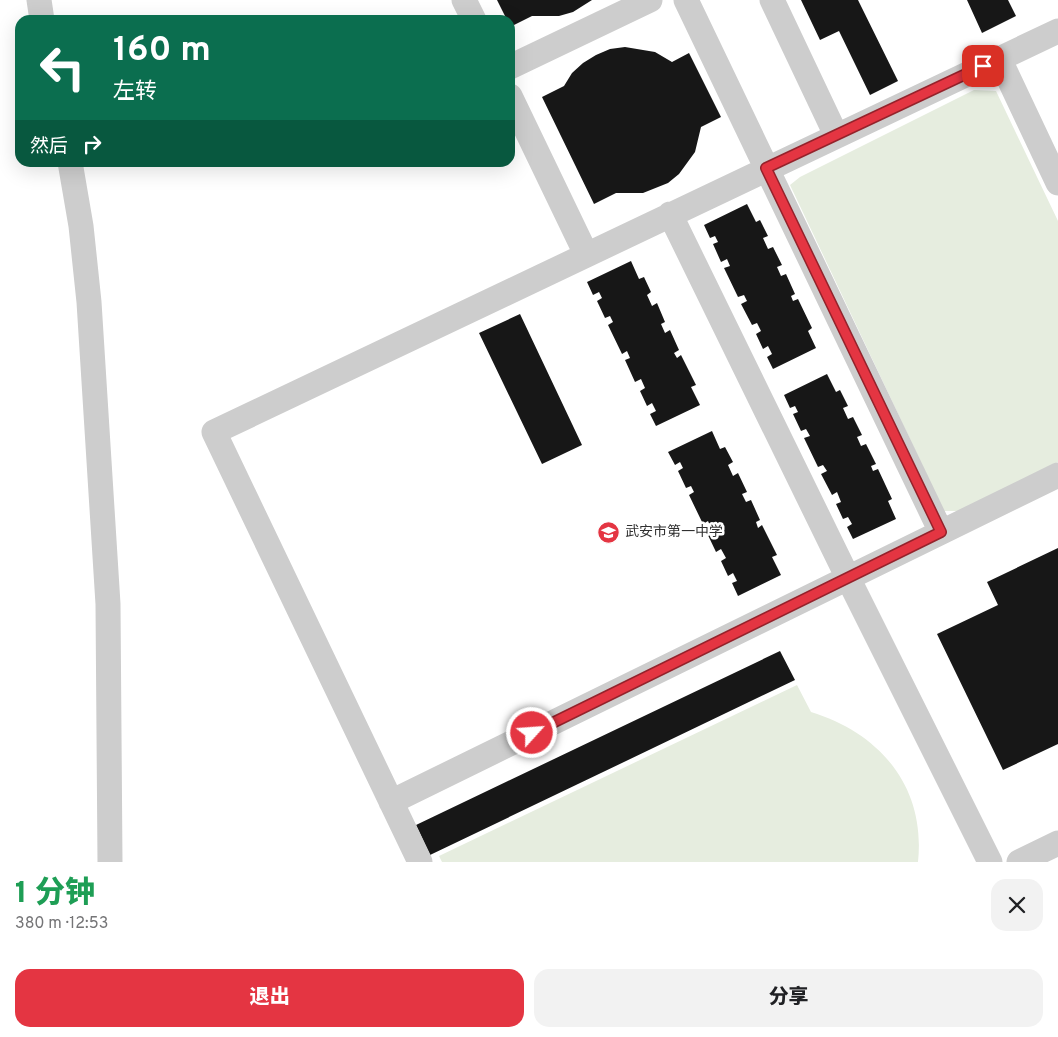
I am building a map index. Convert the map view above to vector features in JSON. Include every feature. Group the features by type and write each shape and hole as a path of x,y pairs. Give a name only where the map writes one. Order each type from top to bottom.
{"street":[{"path":"39,0 41,15"},
{"path":"464,0 472,15"},
{"path":"515,65 650,0"},
{"path":"686,0 941,532"},
{"path":"772,0 836,135"},
{"path":"420,862 214,432 1058,30"},
{"path":"999,58 1058,183"},
{"path":"515,106 586,254"},
{"path":"71,167 81,226 89,302 108,595 110,862"},
{"path":"670,214 848,578 990,862"},
{"path":"391,802 1058,474"},
{"path":"1019,862 1058,843"}],"shaded area":[{"path":"974,90 996,91 1058,221 1058,462 959,511 944,511 790,185 800,177"},
{"path":"797,685 811,712 836,721 858,734 877,749 893,767 906,787 914,810 919,835 918,862 442,862 439,856"}],"building":[{"path":"497,0 592,0 573,12 559,16 532,16 515,24 515,15 504,15"},
{"path":"801,0 858,0 898,81 870,95 839,31 820,40"},
{"path":"967,0 1008,0 1016,16 982,33"},
{"path":"625,47 655,52 672,62 689,53 721,117 701,127 695,152 679,174 668,183 643,193 616,193 594,204 542,97 564,86 572,73 596,55 610,49"},
{"path":"747,204 756,222 760,220 768,236 763,238 768,249 773,247 782,265 777,267 781,276 786,274 795,294 791,296 793,301 798,299 812,328 808,331 816,348 773,369 767,357 772,354 768,346 763,349 756,334 761,331 757,323 752,325 741,304 747,301 744,295 738,297 724,268 730,266 727,259 721,262 713,244 718,242 715,236 710,238 704,225"},
{"path":"631,261 639,279 644,277 651,292 647,295 652,306 657,303 665,322 661,324 665,333 670,330 679,350 674,353 677,358 681,355 696,385 691,387 700,405 656,426 650,414 656,411 652,403 647,406 640,391 645,388 641,379 635,382 625,360 630,358 627,351 622,354 608,325 613,322 610,316 605,318 597,301 602,298 599,292 593,295 587,282"},
{"path":"520,314 582,445 542,464 479,333"},
{"path":"827,374 836,392 840,390 848,406 843,408 848,419 853,417 862,435 857,437 861,446 866,444 876,464 871,466 873,471 878,469 892,499 888,501 896,519 853,539 847,527 852,524 848,517 843,519 836,504 841,502 837,492 832,495 821,474 827,471 823,465 818,467 804,438 810,436 806,429 801,431 793,414 798,412 795,406 790,408 784,395"},
{"path":"712,431 720,449 725,447 733,462 728,465 733,476 738,473 747,492 742,494 746,502 751,500 760,520 756,522 758,528 762,525 777,555 772,557 781,575 738,596 732,583 737,581 733,573 728,576 721,561 726,558 721,549 716,552 706,531 711,528 708,521 703,524 689,495 694,492 691,486 686,488 678,471 683,468 680,462 675,465 668,452"},
{"path":"1058,548 1058,744 1003,770 937,634 998,605 987,582"},
{"path":"780,651 795,680 430,855 416,825"}],"place":[{"name":"武安市第一中学","path":"609,532"}],"route":[{"path":"532,733 941,532 766,168 983,66"}]}
